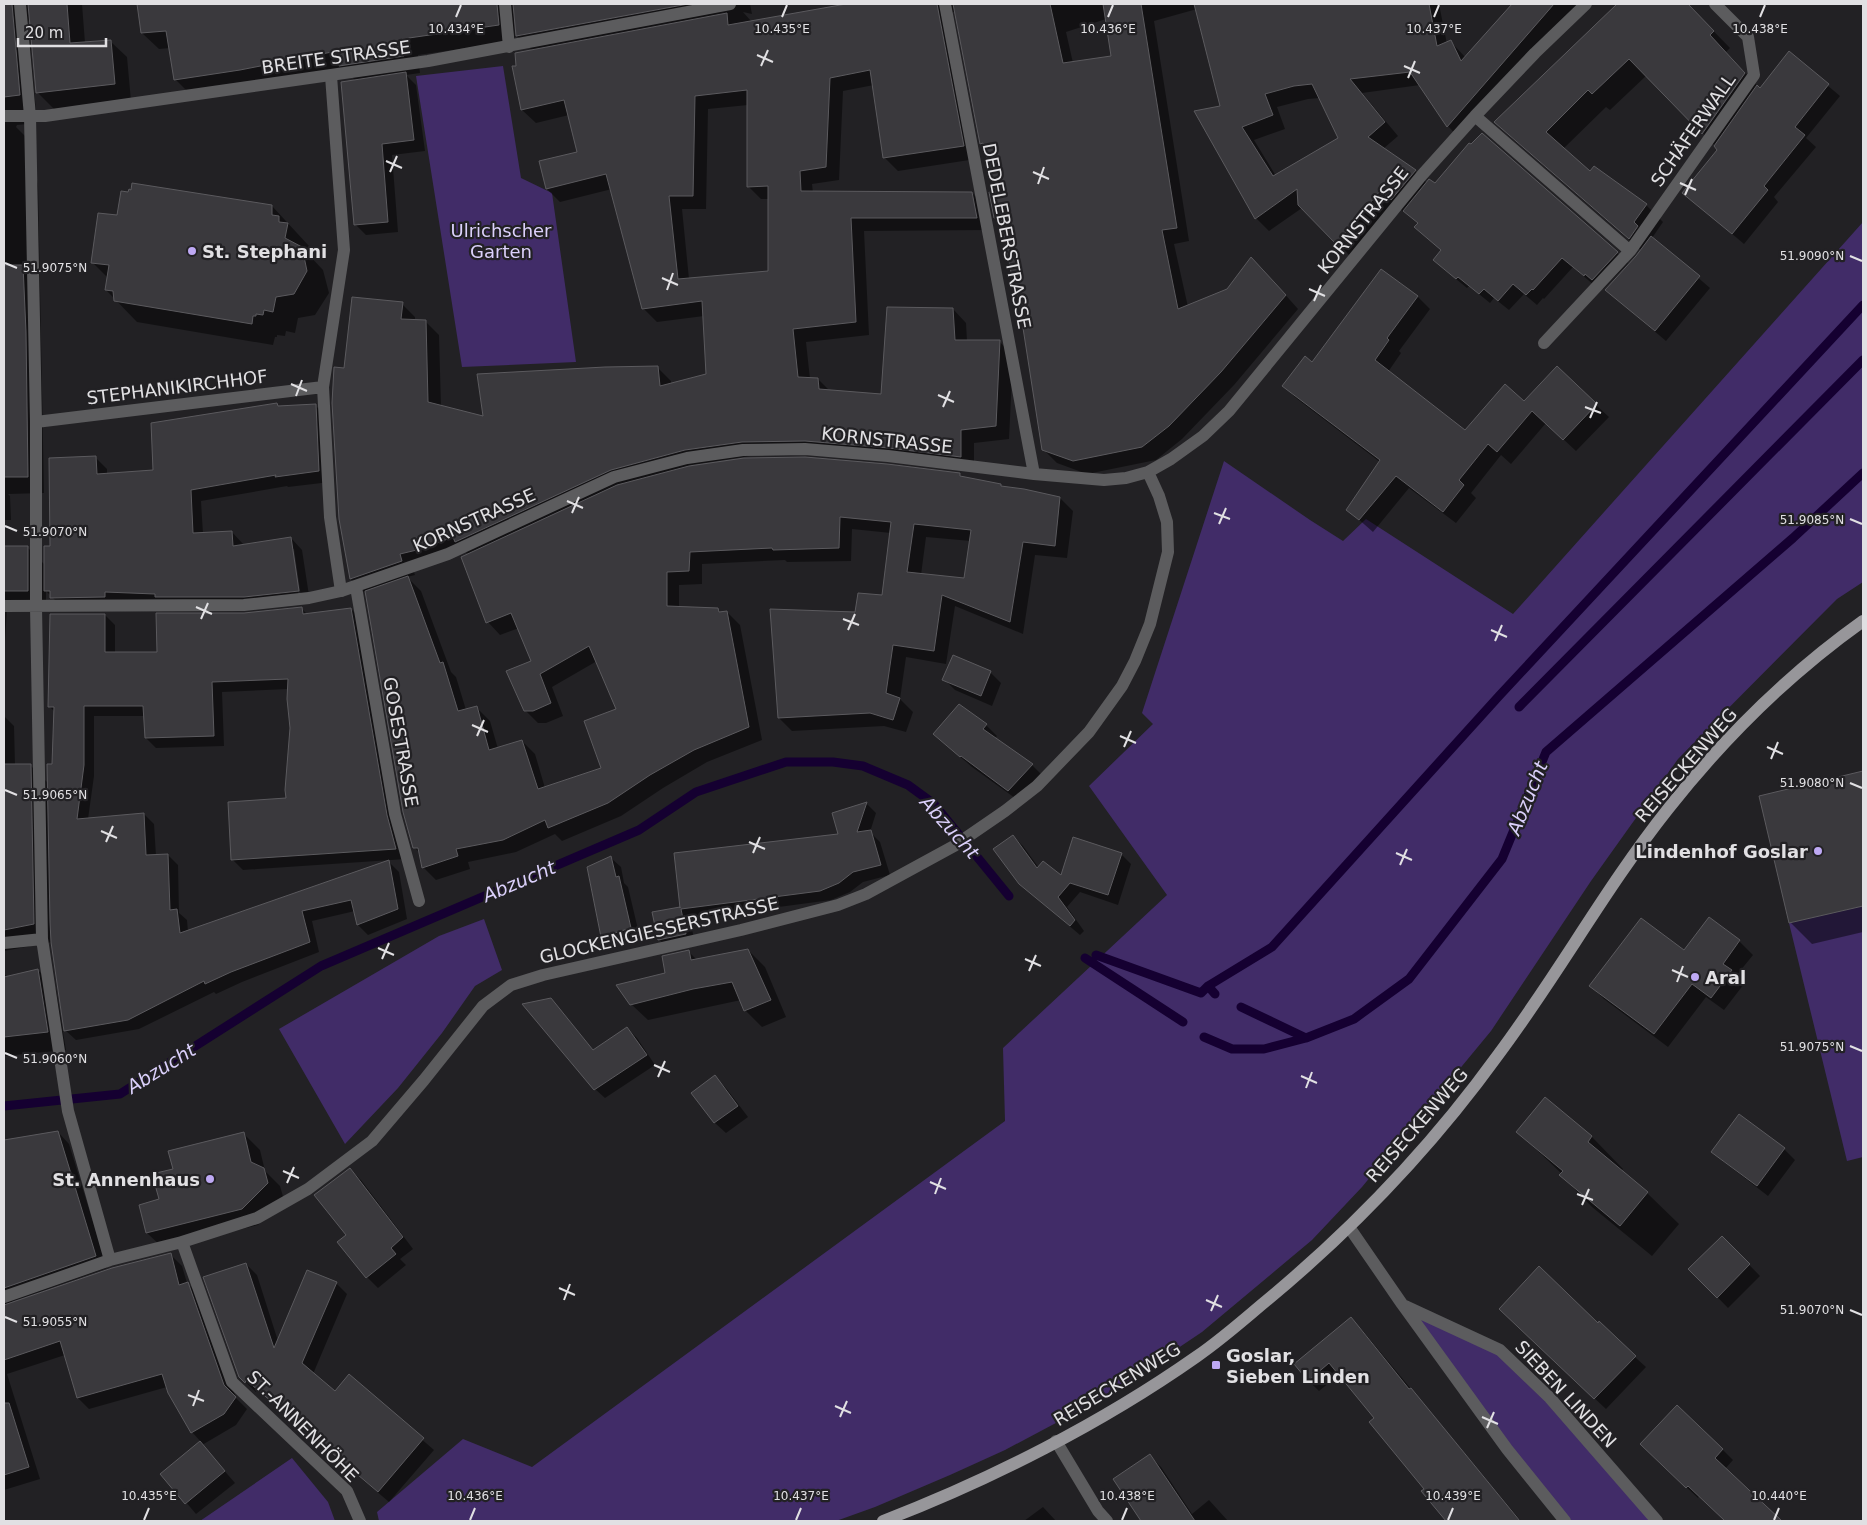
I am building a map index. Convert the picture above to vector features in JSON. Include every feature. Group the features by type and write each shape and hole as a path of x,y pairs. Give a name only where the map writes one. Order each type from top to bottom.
{"main road":[{"name":"REISECKENWEG","path":"884,1521 924,1506 1056,1441 1121,1406 1198,1356 1279,1290 1349,1227 1428,1142 1490,1067 1545,989 1630,861 1668,809 1736,732 1784,684 1814,658 1863,621"}],"street":[{"path":"20,4 30,116 36,422 36,607 42,940 68,1111 110,1260"},
{"path":"505,4 509,46"},
{"name":"BREITE STRASSE","path":"4,116 45,116 331,76 509,46 730,4"},
{"name":"DEDELEBERSTRASSE","path":"945,4 1034,474"},
{"name":"KORNSTRASSE","path":"4,606 244,605 309,598 356,587 448,554 614,478 687,458 743,450 806,449 888,456 1034,474 1104,480 1126,478 1148,472 1171,459 1203,436 1229,411 1422,175 1535,53 1586,4"},
{"name":"SCHÄFERWALL","path":"1544,343 1630,251 1754,75 1748,38 1715,4"},
{"path":"331,76 344,250 323,387 330,517 341,591"},
{"path":"1475,116 1630,251"},
{"name":"STEPHANIKIRCHHOF","path":"36,422 323,387"},
{"name":"GLOCKENGIESSERSTRASSE","path":"4,1297 110,1260 182,1242 258,1218 308,1189 372,1140 424,1080 483,1006 511,986 543,975 732,932 838,904 874,890 954,846 982,828 1037,786 1090,732 1122,686 1135,661 1150,624 1168,552 1167,522 1159,496 1148,472"},
{"name":"GOSESTRASSE","path":"356,587 395,814 419,901"},
{"path":"4,943 42,940"},
{"path":"1349,1227 1507,1449 1565,1521"},
{"name":"ST.-ANNENHÖHE","path":"182,1242 232,1382 348,1491 360,1521"},
{"name":"SIEBEN LINDEN","path":"1402,1304 1500,1350 1550,1398 1657,1521"},
{"path":"1056,1441 1098,1511 1107,1521"}],"green space":[{"name":"Ulrichscher Garten","path":"503,66 521,178 552,193 576,362 462,367 416,76"},
{"path":"1863,222 1863,582 1837,599 1678,759 1591,881 1491,1031 1362,1187 1312,1240 1202,1332 1132,1379 1069,1416 1005,1450 875,1507 836,1521 379,1521 377,1512 463,1439 532,1467 1005,1121 1003,1048 1167,895 1089,786 1153,724 1142,713 1224,461 1343,541 1366,519 1513,614"},
{"path":"1863,906 1863,1157 1847,1161 1789,923"},
{"path":"484,919 502,970 475,986 442,1033 398,1088 345,1144 279,1029 439,936"},
{"path":"1402,1304 1500,1350 1657,1521 1565,1521"},
{"path":"292,1458 328,1502 335,1521 200,1521"}],"building":[{"path":"4,4 12,4 20,95 4,97"},
{"path":"28,4 67,4 70,43 111,40 115,84 36,93"},
{"path":"137,4 497,4 499,25 402,39 404,56 339,66 337,51 240,70 174,80 166,31 141,33"},
{"path":"513,4 688,4 516,36"},
{"path":"846,4 937,4 964,146 883,158 870,70 830,78 826,167 800,171 801,191 972,192 977,218 851,218 856,322 793,329 798,377 818,378 819,389 881,394 887,307 953,308 955,340 1000,340 996,426 961,430 961,457 889,448 805,441 742,442 685,450 611,470 455,542 453,537 421,549 400,554 402,561 350,579 339,519 332,403 334,367 344,368 352,297 403,302 401,319 426,320 428,402 483,416 477,374 658,366 660,386 706,374 702,301 642,309 606,174 546,189 539,161 577,152 564,100 521,110 512,66 516,66 515,53 727,13 728,25","holes":["747,90 747,187 768,186 768,271 678,279 669,196 693,196 695,96"]},
{"path":"953,4 1050,4 1063,63 1111,56 1103,4 1141,4 1177,228 1162,230 1178,309 1227,289 1251,257 1286,295 1221,372 1169,426 1142,447 1073,461 1042,450 1016,283 1013,283 1001,218 994,218 989,192 995,192 983,143 980,144"},
{"path":"1194,4 1429,4 1437,46 1451,40 1461,61 1512,4 1554,4 1447,127 1410,72 1350,79 1385,122 1368,137 1416,170 1391,200 1380,191 1336,244 1298,205 1297,189 1255,219 1194,111 1220,106","holes":["1312,84 1338,138 1273,176 1242,127 1273,115 1265,94 1294,86"]},
{"path":"1617,4 1688,4 1714,31 1710,35 1745,73 1702,134 1629,59 1592,94 1588,90 1546,132 1590,171 1594,166 1647,204 1634,222 1638,226 1629,239 1494,122"},
{"path":"1789,51 1829,84 1795,127 1805,135 1764,186 1768,190 1732,234 1682,193 1717,150 1714,146 1757,85 1760,88"},
{"path":"406,72 414,140 382,144 388,222 354,225 341,82"},
{"path":"1482,133 1618,252 1592,280 1585,274 1584,276 1562,258 1533,290 1526,295 1513,284 1498,301 1484,289 1479,294 1458,277 1456,279 1433,260 1441,250 1414,227 1418,223 1403,211 1429,179 1435,183 1469,143 1471,144"},
{"name":"St. Stephani","path":"132,183 272,205 272,215 279,216 279,222 288,223 285,238 302,247 307,271 294,294 276,297 273,312 264,310 263,315 256,314 256,316 253,316 252,324 114,301 113,291 105,290 109,265 91,263 98,213 117,215 121,191 128,192 129,189 131,190"},
{"path":"1651,236 1700,276 1655,331 1605,290 1636,256"},
{"path":"4,265 23,265 28,477 4,477"},
{"path":"1381,269 1418,296 1387,338 1389,340 1375,360 1465,430 1505,384 1524,401 1557,366 1597,404 1563,440 1532,411 1497,452 1488,444 1459,480 1464,485 1443,512 1396,476 1359,520 1346,510 1380,460 1282,386 1305,356 1312,362"},
{"path":"277,403 278,406 316,404 319,471 275,477 276,475 191,490 193,533 232,531 233,546 291,537 299,591 244,597 155,597 155,594 105,592 105,597 50,598 50,591 44,591 44,546 50,546 49,458 96,456 97,474 153,470 151,423"},
{"path":"805,457 960,473 960,476 1001,484 1001,486 1060,497 1055,546 1023,542 1010,622 942,595 934,651 893,645 886,693 900,698 893,720 870,713 778,718 770,609 855,612 858,593 882,595 891,522 840,517 839,548 773,550 772,548 690,552 689,571 667,572 667,606 718,608 719,612 727,611 749,727 694,750 650,775 608,803 548,828 545,820 503,840 456,849 458,856 422,868 418,848 413,848 403,812 365,591 408,576 440,663 443,662 458,711 477,706 489,750 522,740 538,789 601,768 584,721 616,709 589,646 540,674 551,703 533,711 524,711 506,671 531,661 511,613 486,623 461,557 617,485 689,466 744,458","holes":["914,524 971,530 964,578 907,572"]},
{"path":"4,546 28,546 28,591 4,591"},
{"path":"302,607 303,614 351,608 387,815 396,849 231,860 228,802 286,798 290,728 287,699 288,679 212,682 214,736 145,738 143,706 84,706 84,765 77,819 144,813 146,855 168,854 170,910 177,909 180,933 389,860 398,909 357,925 351,900 302,911 310,942 205,984 204,981 128,1020 64,1031 51,942 50,922 47,764 52,764 54,707 48,707 50,614 105,614 105,652 157,652 156,613 244,613"},
{"path":"953,655 991,671 981,696 942,680"},
{"path":"959,704 987,724 983,729 1033,764 1008,791 960,757 933,734"},
{"path":"4,764 31,764 34,924 4,930"},
{"name":"Lindenhof Goslar","path":"1863,771 1863,906 1789,923 1759,796"},
{"path":"867,802 857,832 871,830 881,865 853,872 839,883 820,891 681,909 686,934 658,940 652,912 680,907 674,853 838,834 832,813"},
{"path":"1013,835 1037,868 1043,861 1061,875 1073,837 1122,853 1108,895 1070,883 1058,897 1075,920 1070,926 1019,884 993,849"},
{"path":"611,856 616,877 619,876 631,928 601,937 587,867"},
{"path":"1709,917 1740,940 1723,964 1732,970 1711,998 1692,984 1654,1034 1589,986 1641,918 1684,950"},
{"path":"748,949 771,1000 744,1011 732,982 693,989 630,1005 616,985 665,973 662,956 689,950 691,960"},
{"path":"38,969 48,1032 4,1037 4,977"},
{"path":"551,998 593,1050 627,1027 647,1055 594,1090 522,1004"},
{"path":"715,1075 738,1106 714,1123 691,1093"},
{"path":"1545,1097 1592,1136 1588,1142 1648,1192 1620,1226 1559,1175 1563,1171 1516,1132"},
{"path":"1739,1114 1785,1148 1757,1186 1711,1152"},
{"path":"58,1131 96,1256 4,1288 4,1140"},
{"name":"St. Annenhaus","path":"244,1132 251,1162 264,1168 268,1183 242,1209 146,1233 139,1205 159,1199 152,1174 173,1169 168,1151"},
{"path":"350,1168 403,1237 391,1248 396,1254 366,1278 337,1242 346,1235 314,1195"},
{"path":"1722,1236 1750,1264 1717,1298 1688,1269"},
{"path":"171,1253 179,1285 188,1282 224,1385 236,1397 224,1414 191,1433 168,1393 162,1374 77,1398 60,1341 4,1360 4,1305 112,1268"},
{"path":"246,1263 274,1348 307,1270 337,1282 302,1363 335,1391 349,1374 424,1438 378,1492 246,1380 245,1383 239,1377 203,1277"},
{"path":"1539,1266 1598,1323 1599,1321 1636,1356 1594,1399 1499,1309"},
{"path":"1351,1317 1520,1521 1446,1521 1421,1491 1424,1489 1369,1422 1374,1418 1329,1363 1308,1381 1294,1364"},
{"path":"4,1403 9,1403 29,1467 4,1475"},
{"path":"1677,1405 1723,1449 1715,1458 1782,1521 1725,1521 1688,1486 1686,1488 1640,1444"},
{"path":"200,1441 225,1471 185,1504 160,1474"},
{"path":"1150,1454 1195,1521 1141,1521 1113,1479"}],"waterway":[{"path":"1208,986 1272,947 1499,696 1863,305"},
{"path":"1519,707 1863,360"},
{"name":"Abzucht","path":"1204,1037 1232,1049 1264,1049 1306,1038 1354,1019 1409,979 1502,859 1546,752 1793,538 1863,473"},
{"name":"Abzucht","path":"4,1106 120,1094 321,966 639,830 696,792 786,762 833,762 863,766 908,785 934,804 1009,896"},
{"path":"1096,955 1201,993 1208,986 1215,994"},
{"name":"Abzucht","path":"1085,958 1183,1022"},
{"path":"1241,1007 1306,1038"}],"place":[{"name":"St. Stephani","path":"192,251"},
{"name":"Lindenhof Goslar","path":"1818,851"},
{"name":"Aral","path":"1695,977"},
{"name":"St. Annenhaus","path":"210,1179"},
{"name":"Goslar, Sieben Linden","path":"1216,1365"}]}
